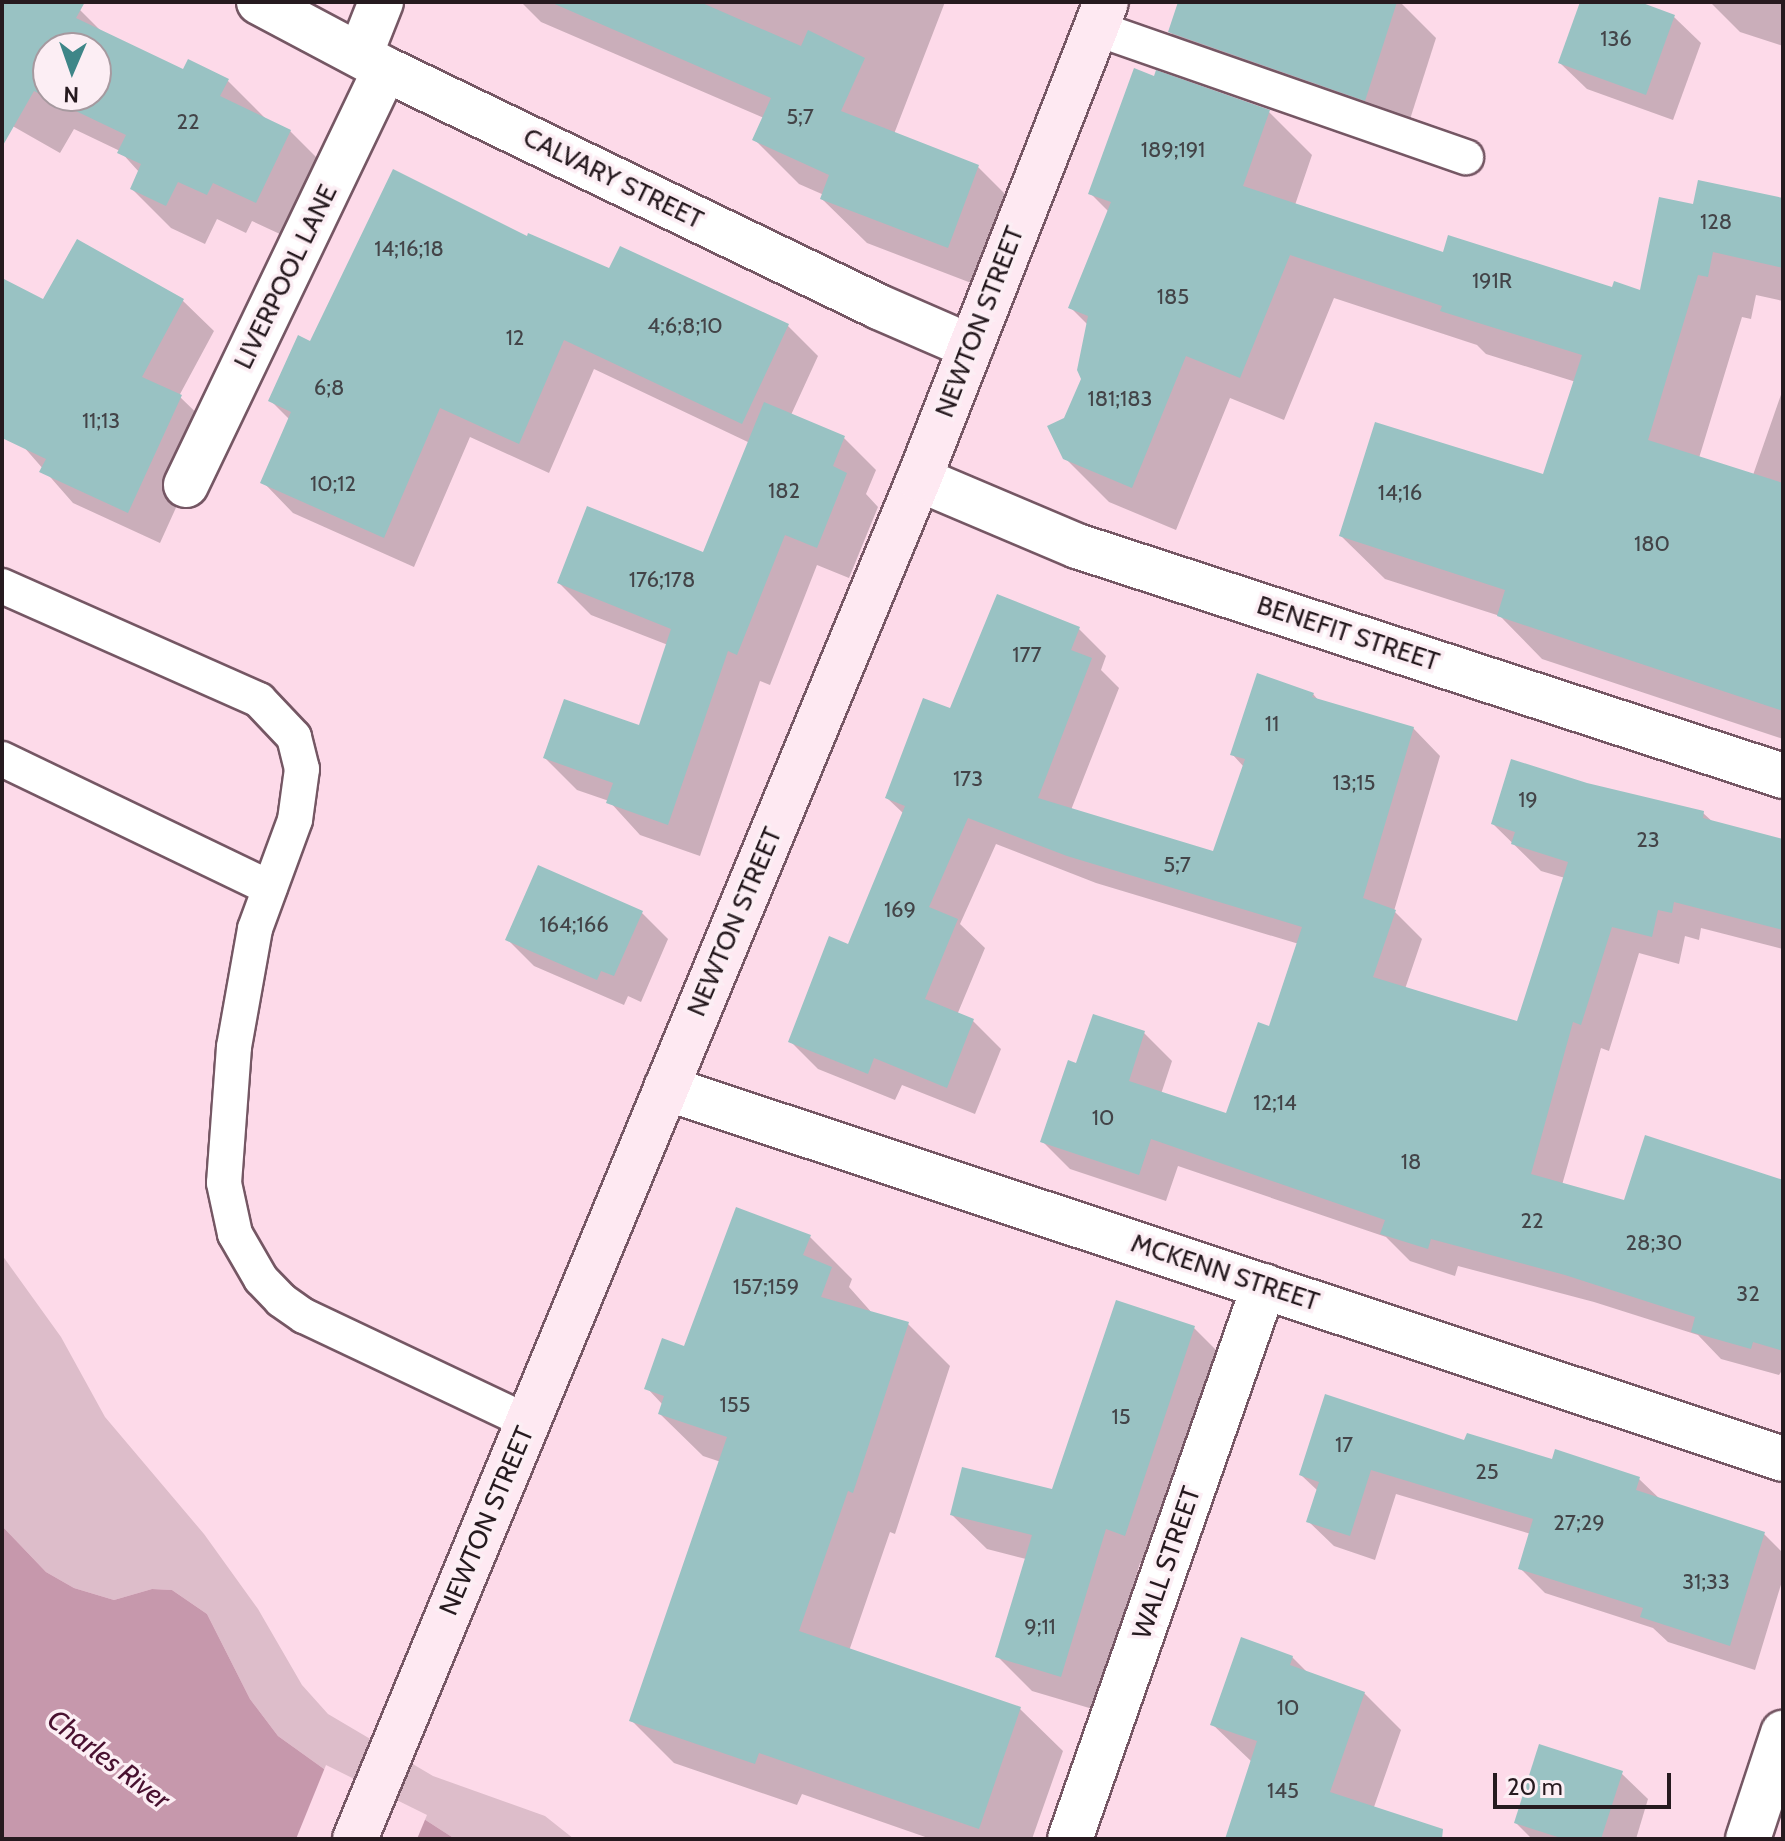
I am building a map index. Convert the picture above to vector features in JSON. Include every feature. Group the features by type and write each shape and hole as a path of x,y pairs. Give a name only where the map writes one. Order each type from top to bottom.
{"main road":[{"name":"NEWTON STREET","path":"355,1839 919,479 1101,15"}],"street":[{"name":"CALVARY STREET","path":"259,2 373,62 868,302 971,347"},
{"name":"LIVERPOOL LANE","path":"186,485 373,62 381,2"},
{"name":"BENEFIT STREET","path":"919,479 1066,542 1783,776"},
{"name":"MCKENN STREET","path":"666,1088 1783,1459"},
{"name":"WALL STREET","path":"1070,1839 1264,1286"},
{"path":"1748,1839 1783,1733"}],"lane":[{"path":"1101,15 1466,157"},
{"path":"2,586 259,700 294,737 302,769 295,820 255,929 234,1047 224,1183 235,1234 261,1279 281,1300 304,1316 528,1422"},
{"path":"2,759 270,888"}],"shaded area":[{"path":"2,1255 61,1337 105,1417 204,1534 258,1609 302,1685 328,1714 433,1776 545,1816 574,1839 455,1839 424,1819 324,1769 278,1736 250,1699 207,1614 172,1590 152,1589 114,1600 74,1588 46,1572 2,1526"}],"water":[{"name":"Charles River","path":"2,1526 46,1572 74,1588 114,1600 152,1589 172,1590 207,1614 250,1699 278,1736 324,1769 424,1819 455,1839 2,1839"}],"pier":[{"path":"326,1765 427,1815 417,1839 296,1839"}],"building":[{"path":"2,2 85,2 76,18 105,32 32,32 32,94 2,147"},
{"path":"550,2 700,2 801,46 808,30 865,58 841,111 979,165 948,248 820,199 829,175 752,140 771,98"},
{"path":"1178,2 1397,2 1365,101 1168,32"},
{"path":"1580,2 1640,2 1675,15 1646,95 1558,63"},
{"path":"112,35 183,69 188,59 229,79 220,96 291,130 256,203 213,183 207,195 178,182 166,206 130,189 141,164 117,153 126,135 78,112 112,112"},
{"path":"1134,68 1154,76 1156,70 1270,110 1243,186 1443,252 1448,235 1612,287 1614,281 1640,290 1659,197 1693,204 1698,180 1783,198 1783,268 1713,252 1708,277 1698,275 1648,440 1783,483 1783,711 1497,616 1505,590 1339,536 1375,422 1543,474 1582,355 1440,311 1442,306 1290,255 1240,378 1186,356 1132,488 1063,459 1047,426 1064,418 1081,379 1077,370 1088,316 1068,308 1111,202 1088,194"},
{"path":"393,169 527,236 528,233 609,268 620,246 789,324 742,424 564,340 519,444 440,408 384,538 260,483 291,412 268,401 298,335 310,341"},
{"path":"77,239 184,299 142,377 182,395 128,513 39,472 46,459 2,438 2,278 43,299"},
{"path":"764,402 845,436 833,466 847,473 817,548 785,535 737,655 728,651 668,825 606,803 613,783 543,758 564,699 639,725 671,629 557,583 587,506 703,552"},
{"path":"997,594 1080,627 1071,650 1092,658 1038,798 1213,851 1245,759 1230,755 1257,673 1314,693 1312,697 1414,727 1363,898 1396,910 1373,977 1517,1021 1568,862 1511,844 1515,832 1491,824 1511,759 1587,783 1704,811 1703,818 1783,839 1783,930 1674,902 1672,913 1658,910 1652,937 1612,927 1581,1025 1573,1022 1531,1174 1624,1200 1645,1135 1783,1180 1783,1351 1753,1342 1751,1349 1691,1332 1695,1317 1565,1275 1431,1239 1428,1249 1380,1234 1385,1220 1151,1139 1139,1175 1040,1142 1068,1060 1076,1063 1093,1014 1145,1031 1129,1081 1226,1113 1258,1022 1269,1026 1302,927 1067,856 968,818 929,907 958,919 925,999 974,1019 947,1088 874,1058 868,1074 788,1042 829,936 848,944 905,806 885,798 923,698 950,708"},
{"path":"538,865 643,911 614,976 601,971 597,980 505,940"},
{"path":"736,1207 811,1235 803,1255 832,1267 821,1297 909,1322 853,1493 848,1491 799,1631 1021,1707 979,1829 759,1753 755,1764 629,1721 727,1437 658,1414 664,1396 644,1389 662,1338 684,1346"},
{"path":"1116,1300 1195,1326 1125,1536 1106,1529 1061,1677 995,1657 1032,1535 950,1515 962,1467 1052,1489"},
{"path":"1325,1394 1464,1440 1467,1433 1552,1459 1555,1449 1640,1477 1636,1490 1765,1532 1730,1646 1640,1617 1643,1608 1518,1569 1533,1519 1371,1470 1350,1536 1306,1522 1319,1482 1299,1475"},
{"path":"1241,1637 1293,1656 1290,1665 1365,1692 1330,1792 1443,1829 1442,1839 1225,1839 1257,1741 1210,1725"},
{"path":"1539,1744 1623,1771 1601,1839 1564,1839 1514,1823"}]}
